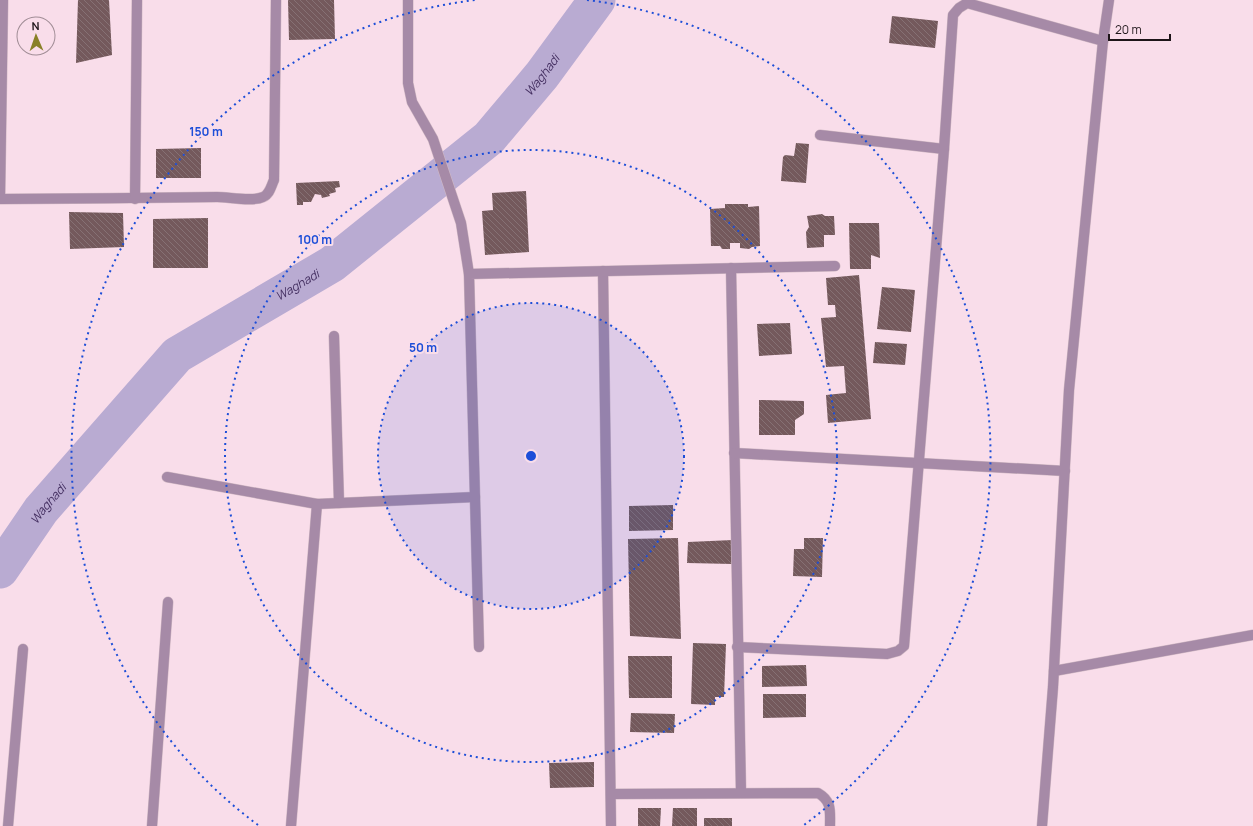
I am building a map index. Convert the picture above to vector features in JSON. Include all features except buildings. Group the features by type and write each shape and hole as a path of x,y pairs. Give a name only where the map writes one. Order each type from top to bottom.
{"street":[{"path":"3,0 0,199 135,199 222,197 257,199 264,197 269,192 274,180 276,0"},
{"path":"135,199 136,0"},
{"path":"408,0 409,93 412,102 433,139 461,223 469,274 479,647"},
{"path":"1042,826 1054,671 1070,382 1108,0"},
{"path":"737,647 888,654 898,651 904,646 944,149 953,15 959,8 967,3 1103,41"},
{"path":"820,135 944,149"},
{"path":"469,274 835,266"},
{"path":"731,268 737,647 741,792"},
{"path":"602,271 611,826"},
{"path":"334,336 339,502"},
{"path":"734,453 1065,471"},
{"path":"167,477 317,504 475,497"},
{"path":"292,826 317,504"},
{"path":"152,826 168,602"},
{"path":"1054,671 1253,635"},
{"path":"8,826 23,649"},
{"path":"610,794 741,792 818,793 825,797 829,803 830,826"}],"waterway":[{"name":"Waghadi","path":"0,570 41,510 177,355 332,264 489,138 542,75 597,0"}]}
